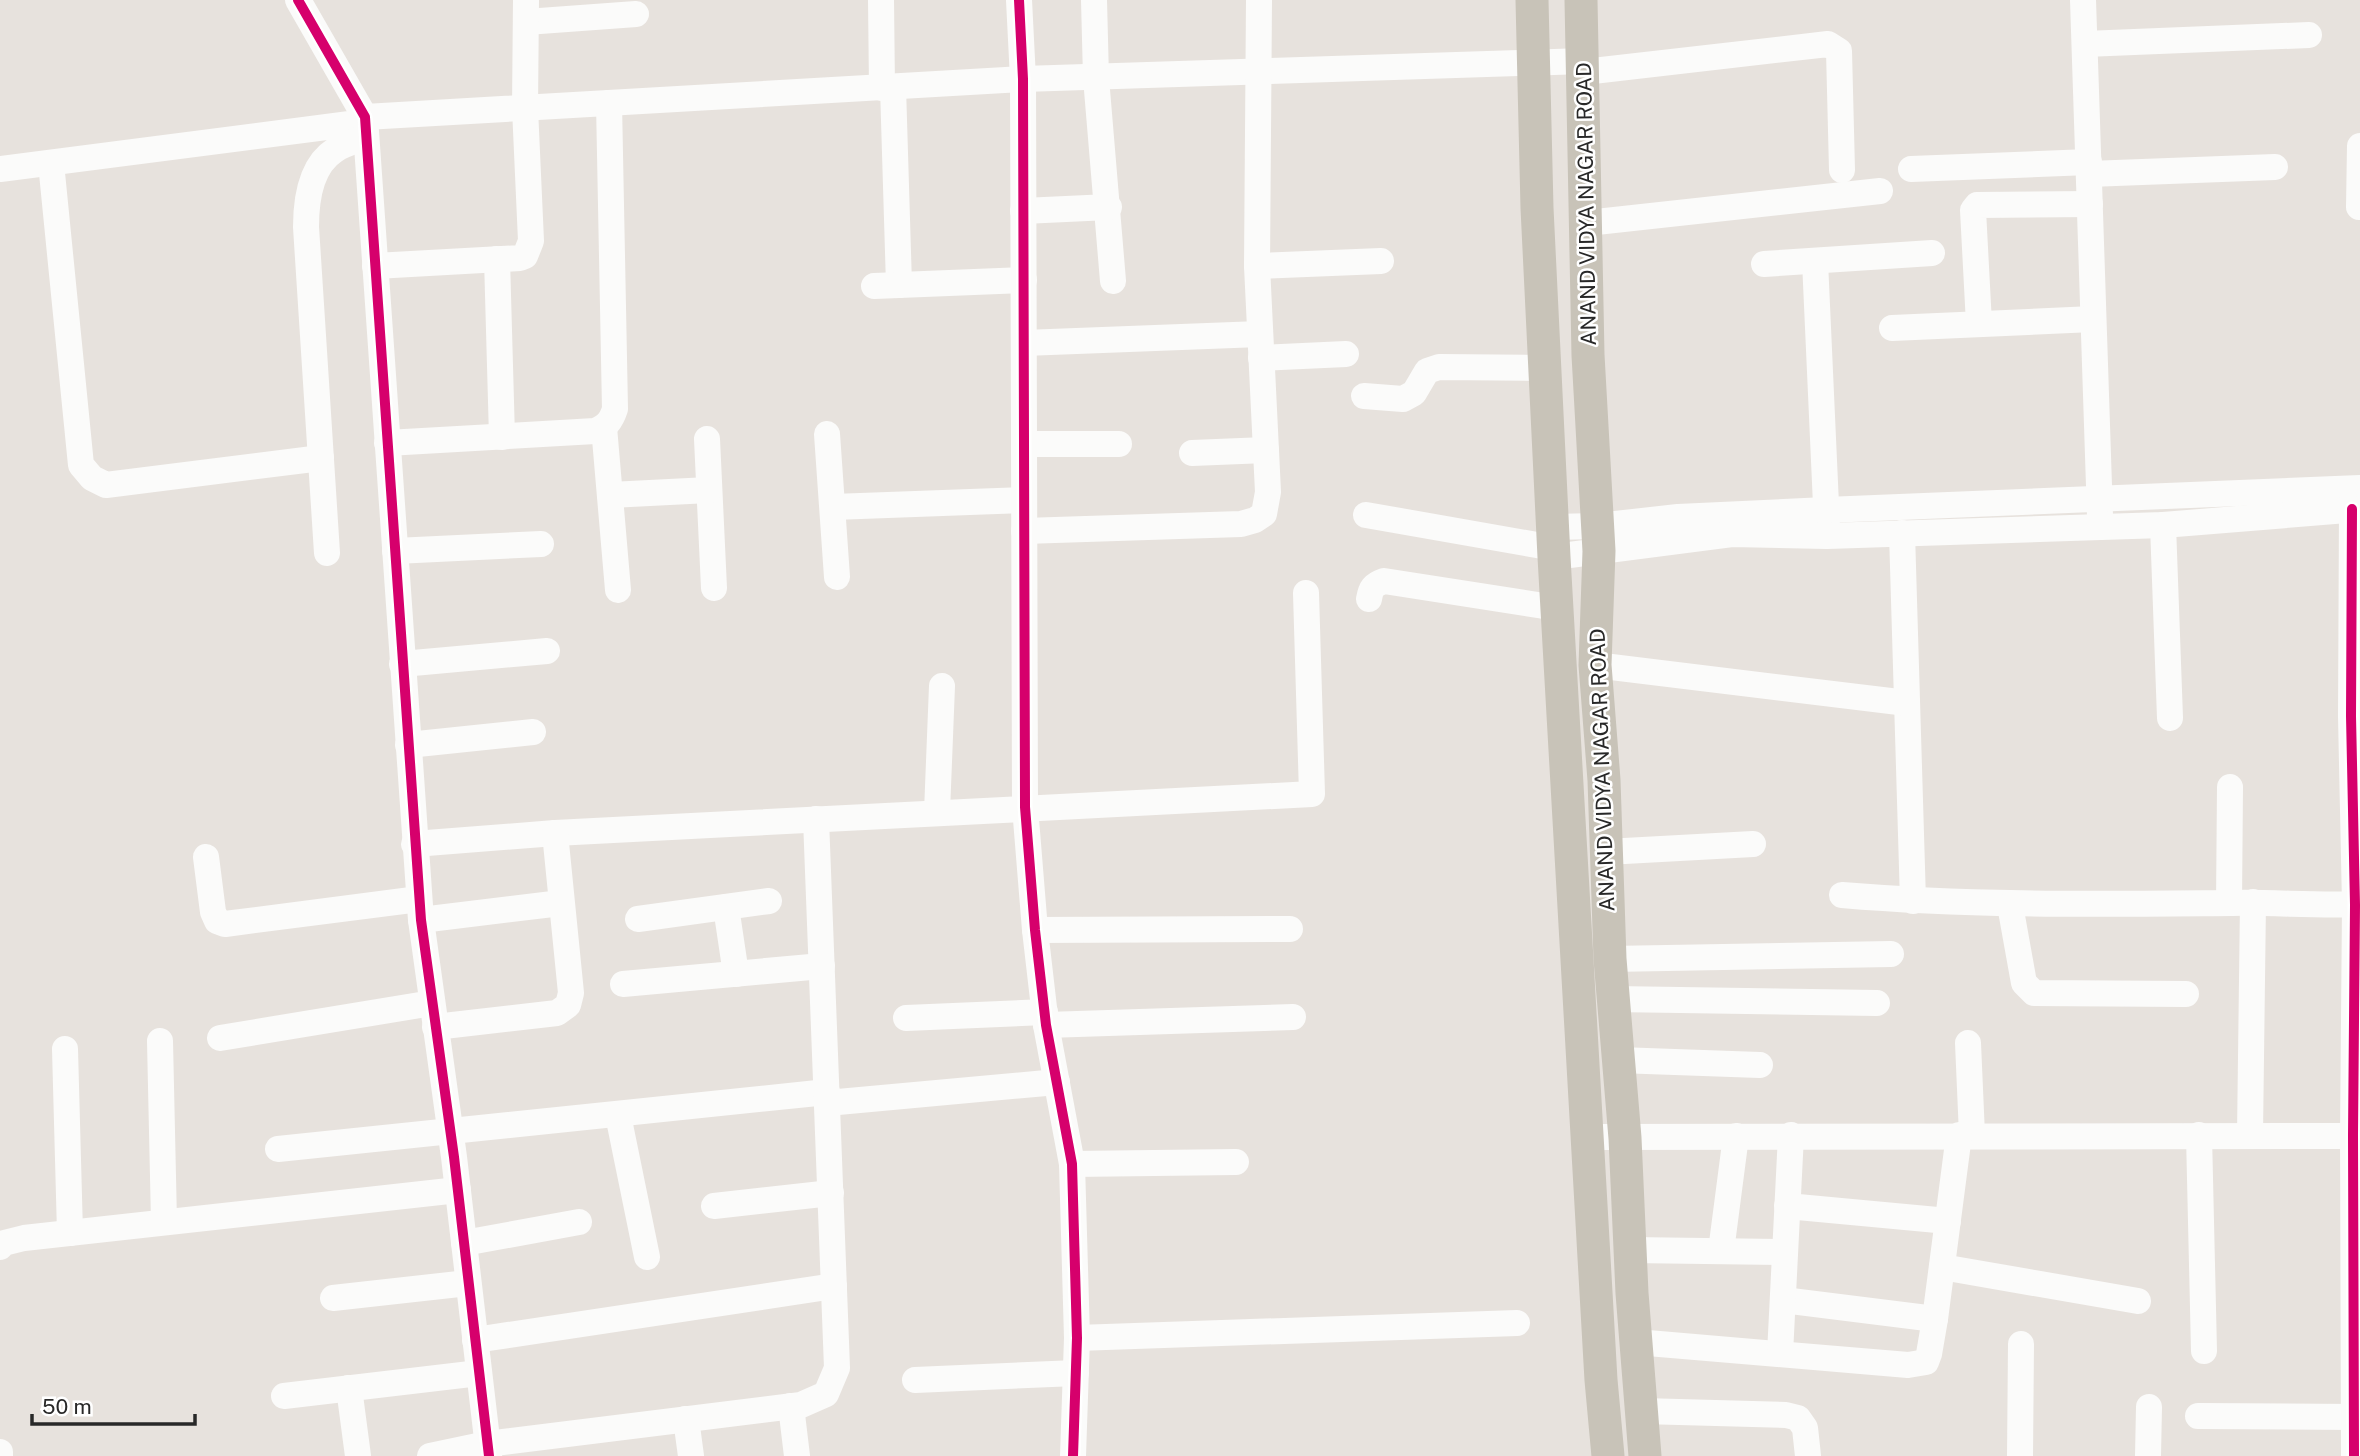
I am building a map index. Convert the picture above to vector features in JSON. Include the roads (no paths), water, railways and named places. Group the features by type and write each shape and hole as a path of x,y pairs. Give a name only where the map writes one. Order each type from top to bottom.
{"main road":[{"name":"ANAND VIDYA NAGAR ROAD","path":"1532,0 1545,368 1557,608 1601,1380 1608,1456"},
{"name":"ANAND VIDYA NAGAR ROAD","path":"1581,0 1588,355 1598,538 1595,665 1604,780 1610,959 1625,1138 1645,1456"}],"street":[{"path":"298,0 366,125 420,910 458,1190 488,1450"},
{"path":"881,0 888,87 886,286 1024,280"},
{"path":"1019,0 1023,79 1025,807 1045,1018 1072,1164 1077,1338 1073,1456"},
{"path":"1094,0 1096,78 1109,207 1113,281"},
{"path":"1024,531 1241,524 1264,514 1268,504 1257,266 1259,0"},
{"path":"2083,0 2100,527"},
{"path":"375,266 526,256 531,241 525,108 526,11 636,13"},
{"path":"2085,44 2309,35"},
{"path":"0,169 525,108 1023,79 1533,63 1584,66 1828,44 1839,51 1842,170"},
{"path":"387,443 595,431 604,427 611,419 615,409 608,103"},
{"path":"327,553 306,201 324,160 366,125"},
{"path":"2359,208 2360,146"},
{"path":"51,163 81,465 92,478 106,485 321,458"},
{"path":"1910,169 2275,167"},
{"path":"1587,223 1880,191"},
{"path":"1979,324 1973,209 1977,205 2090,204"},
{"path":"1023,211 1109,207"},
{"path":"1764,264 1932,253"},
{"path":"497,259 502,437"},
{"path":"1257,266 1381,261"},
{"path":"1815,261 1826,523"},
{"path":"1892,328 2094,319"},
{"path":"1024,343 1260,346 1346,354"},
{"path":"1364,396 1403,399 1414,393 1427,371 1439,368 1545,368"},
{"path":"604,427 618,590"},
{"path":"827,434 837,576"},
{"path":"707,439 714,588"},
{"path":"1024,444 1119,444"},
{"path":"1192,453 1266,450"},
{"path":"610,495 709,490"},
{"path":"832,507 1024,500"},
{"path":"1826,523 2099,500 2357,502"},
{"path":"1366,515 1554,544 1598,538 1678,517 1826,523 1902,533 2163,525 2357,502"},
{"path":"2354,1456 2357,1366 2357,502"},
{"path":"2163,525 2170,718"},
{"path":"1902,533 1913,901"},
{"path":"395,551 541,544"},
{"path":"1369,599 1370,589 1384,581 1557,608"},
{"path":"414,844 555,832 1312,794 1306,593"},
{"path":"402,664 547,651"},
{"path":"1595,665 1907,703"},
{"path":"937,812 942,686"},
{"path":"408,745 533,732"},
{"path":"2230,787 2241,902 2250,1135"},
{"path":"430,1456 801,1405 826,1394 837,1368 816,819"},
{"path":"219,1038 433,1015 557,1013 568,1005 570,993 555,832"},
{"path":"1606,852 1753,844"},
{"path":"206,858 213,912 217,920 225,925 420,910 561,903"},
{"path":"1842,895 2010,905 2241,902 2358,904"},
{"path":"638,919 769,901"},
{"path":"2010,905 2024,983 2034,993 2186,994"},
{"path":"726,907 736,974"},
{"path":"1035,930 1290,929"},
{"path":"1610,959 1891,954"},
{"path":"623,984 822,966"},
{"path":"1613,999 1877,1003"},
{"path":"906,1018 1293,1017"},
{"path":"160,1041 164,1222"},
{"path":"1636,1342 1918,1365 1926,1362 1935,1319 1948,1221 1966,1135 1968,1043"},
{"path":"65,1049 70,1233"},
{"path":"1618,1060 1760,1065"},
{"path":"278,1149 618,1115 1057,1082"},
{"path":"618,1115 646,1257"},
{"path":"1780,1354 1791,1135"},
{"path":"2199,1135 2204,1351"},
{"path":"1587,1137 2356,1135"},
{"path":"1721,1251 1736,1136"},
{"path":"1072,1164 1236,1162"},
{"path":"0,1247 4,1243 24,1238 458,1190"},
{"path":"714,1206 831,1193"},
{"path":"1787,1206 1948,1221"},
{"path":"464,1243 579,1222"},
{"path":"1630,1250 1785,1252"},
{"path":"1942,1267 2138,1301"},
{"path":"333,1298 468,1283"},
{"path":"475,1340 834,1286"},
{"path":"1783,1300 1935,1319"},
{"path":"1077,1338 1517,1322"},
{"path":"2020,1456 2021,1344"},
{"path":"284,1396 479,1373"},
{"path":"915,1380 1076,1373"},
{"path":"349,1388 358,1456"},
{"path":"791,1406 797,1456"},
{"path":"2148,1456 2149,1406"},
{"path":"1642,1411 1786,1415 1797,1418 1805,1428 1808,1456"},
{"path":"2198,1416 2354,1417"},
{"path":"686,1419 691,1456"}]}
